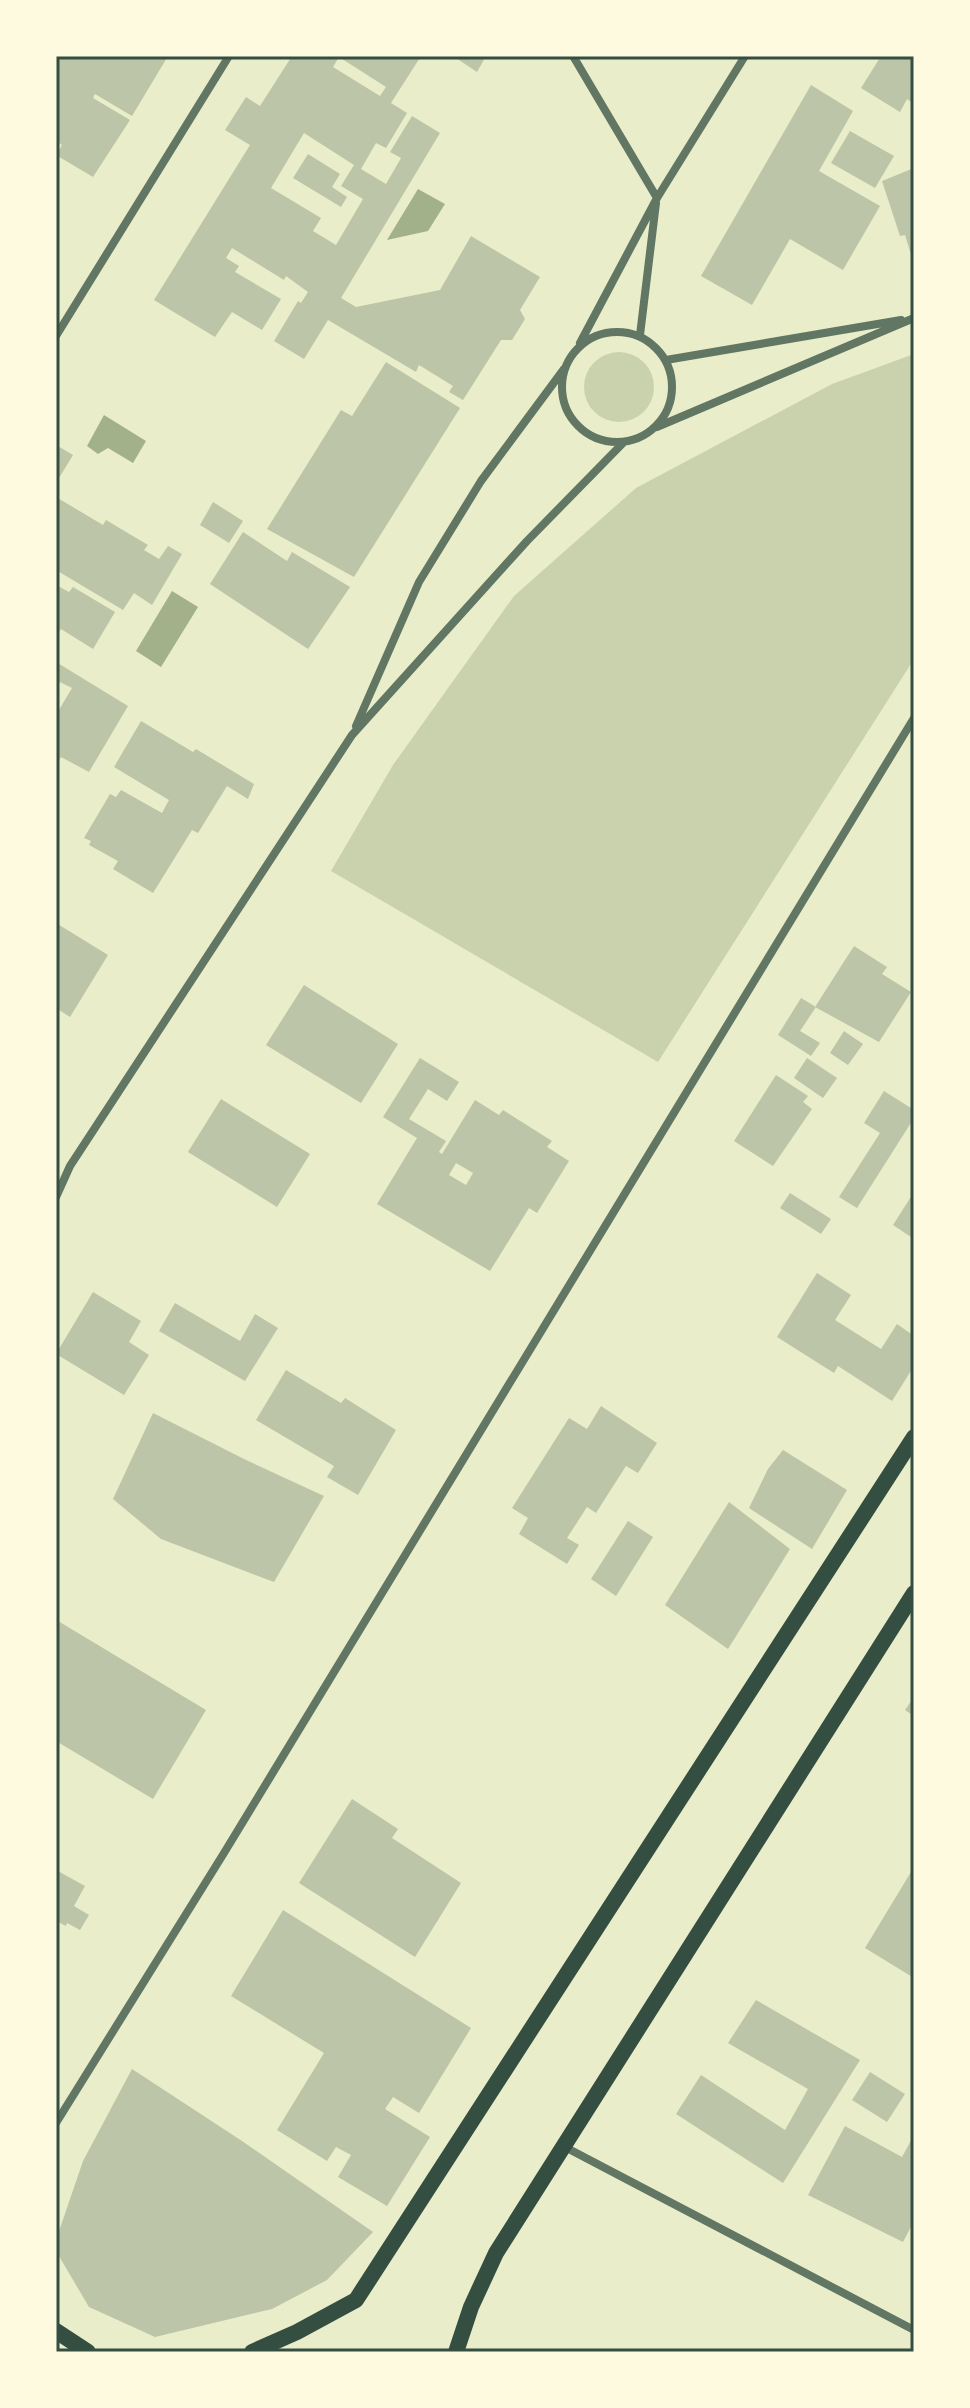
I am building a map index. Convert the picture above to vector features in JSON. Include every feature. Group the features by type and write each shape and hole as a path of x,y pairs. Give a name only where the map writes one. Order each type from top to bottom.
{"main road":[{"path":"252,2352 356,2300 914,1437"},
{"path":"456,2352 471,2307 496,2253 914,1593"},
{"path":"56,2331 88,2352"}],"street":[{"path":"56,336 229,56"},
{"path":"573,56 657,198 640,335"},
{"path":"352,735 419,582 481,481 564,369 657,198 745,56"},
{"path":"666,360 914,318"},
{"path":"564,369 561,387 564,406 574,422 588,434 605,441 624,442 914,318"},
{"path":"577,348 603,332 622,331 640,335 655,345 666,360 672,377 673,395 667,412 656,427"},
{"path":"56,1197 70,1166 352,735 527,541 624,442"},
{"path":"56,2123 224,1853 914,718"},
{"path":"56,1180 70,1166"},
{"path":"563,2145 914,2330"}],"shaded area":[{"path":"418,189 445,204 428,231 387,240"},
{"path":"626,352 648,367 654,387 652,401 644,412 633,420 612,422 594,412 586,401 584,380 594,362 605,354"},
{"path":"914,354 914,659 658,1062 331,871 393,765 514,596 636,488 832,384"},
{"path":"104,415 146,441 133,463 108,448 98,454 87,446"},
{"path":"172,591 198,607 161,667 136,651"}],"building":[{"path":"56,56 168,56 132,116 95,94 93,98 130,120 93,177 56,155 62,145 56,141"},
{"path":"292,56 421,56 391,103 407,113 386,148 376,143 361,169 386,184 401,158 390,152 412,116 440,133 341,298 356,307 440,290 471,236 540,277 520,310 525,319 512,340 501,340 463,400 449,392 453,386 419,365 416,372 328,320 304,359 274,341 298,301 301,303 308,292 286,276 284,280 232,248 226,258 239,266 235,272 281,299 262,330 232,312 215,337 154,300 250,145 225,130 246,97 260,106","holes":["339,57 386,87 380,96 333,67","304,133 354,165 341,186 363,199 336,245 313,231 321,218 271,188"]},
{"path":"453,56 486,56 477,72"},
{"path":"881,56 914,56 914,104 907,99 900,112 861,88"},
{"path":"811,85 853,111 819,171 880,206 843,270 790,239 752,305 701,276"},
{"path":"850,131 894,156 875,188 831,163"},
{"path":"308,154 340,174 332,187 347,197 341,207 293,178"},
{"path":"914,168 913,261 905,235 900,236 882,181"},
{"path":"386,362 460,408 354,577 267,529 341,410 352,416"},
{"path":"56,445 73,455 56,483"},
{"path":"56,497 103,525 106,520 148,545 144,550 159,559 168,546 182,554 152,605 134,593 123,610 56,570"},
{"path":"213,502 243,521 229,543 200,525"},
{"path":"243,532 287,561 292,552 350,587 308,649 210,584"},
{"path":"56,585 69,592 73,587 115,612 93,649 61,629 56,637"},
{"path":"56,662 128,706 89,772 61,757 56,765 56,715 72,688 60,682 56,688"},
{"path":"141,721 254,784 248,799 227,786 198,833 192,830 153,893 113,869 118,861 89,845 91,841 84,838 110,794 116,797 121,790 162,813 169,800 114,767"},
{"path":"56,923 108,955 70,1017 56,1008"},
{"path":"854,946 887,967 882,974 911,992 879,1042 815,1007"},
{"path":"304,985 398,1044 361,1103 266,1045"},
{"path":"801,998 816,1007 800,1031 820,1043 811,1056 778,1035"},
{"path":"844,1031 863,1044 848,1065 830,1053"},
{"path":"420,1058 459,1082 447,1101 428,1089 409,1119 446,1141 439,1152 442,1154 475,1100 499,1115 503,1110 552,1141 547,1147 569,1161 537,1213 529,1208 490,1271 377,1204 417,1138 383,1117","holes":["456,1163 473,1173 466,1185 449,1175"]},
{"path":"807,1058 837,1078 823,1098 794,1078"},
{"path":"776,1075 808,1096 803,1102 812,1109 773,1166 734,1141"},
{"path":"884,1091 914,1110 914,1118 857,1208 839,1197 880,1133 864,1123"},
{"path":"221,1099 310,1154 277,1207 188,1152"},
{"path":"914,1192 914,1239 893,1225"},
{"path":"790,1193 831,1219 821,1234 780,1208"},
{"path":"817,1273 851,1295 835,1320 881,1349 897,1324 914,1336 914,1366 892,1401 838,1366 834,1373 777,1337"},
{"path":"93,1292 141,1321 129,1342 149,1355 124,1395 56,1354"},
{"path":"175,1303 240,1341 255,1314 278,1328 245,1381 159,1331"},
{"path":"286,1370 341,1403 345,1398 396,1430 358,1495 327,1477 334,1466 256,1420"},
{"path":"601,1406 657,1443 638,1473 626,1466 596,1513 587,1507 567,1538 579,1545 567,1564 519,1534 528,1518 512,1508 569,1418 587,1429"},
{"path":"153,1413 324,1496 274,1582 161,1539 113,1499"},
{"path":"783,1450 847,1490 812,1549 749,1508 768,1469"},
{"path":"729,1502 790,1549 728,1649 665,1605"},
{"path":"628,1521 653,1537 616,1596 591,1579"},
{"path":"58,1621 206,1710 153,1799 56,1741"},
{"path":"914,1697 914,1716 905,1710"},
{"path":"352,1799 398,1829 392,1838 461,1883 415,1957 299,1883"},
{"path":"914,1867 914,1978 865,1948"},
{"path":"56,1870 85,1886 74,1906 89,1915 80,1930 56,1921"},
{"path":"283,1910 471,2028 419,2113 393,2097 385,2109 430,2137 387,2206 338,2177 351,2155 336,2147 327,2161 277,2130 324,2053 231,1996"},
{"path":"756,2000 860,2060 783,2183 676,2114 701,2075 785,2130 808,2089 728,2043"},
{"path":"132,2069 373,2232 327,2280 272,2309 155,2337 89,2307 56,2251 56,2240 83,2161"},
{"path":"870,2072 905,2094 887,2122 852,2100"},
{"path":"845,2126 902,2157 914,2135 914,2221 903,2242 808,2195"}]}
